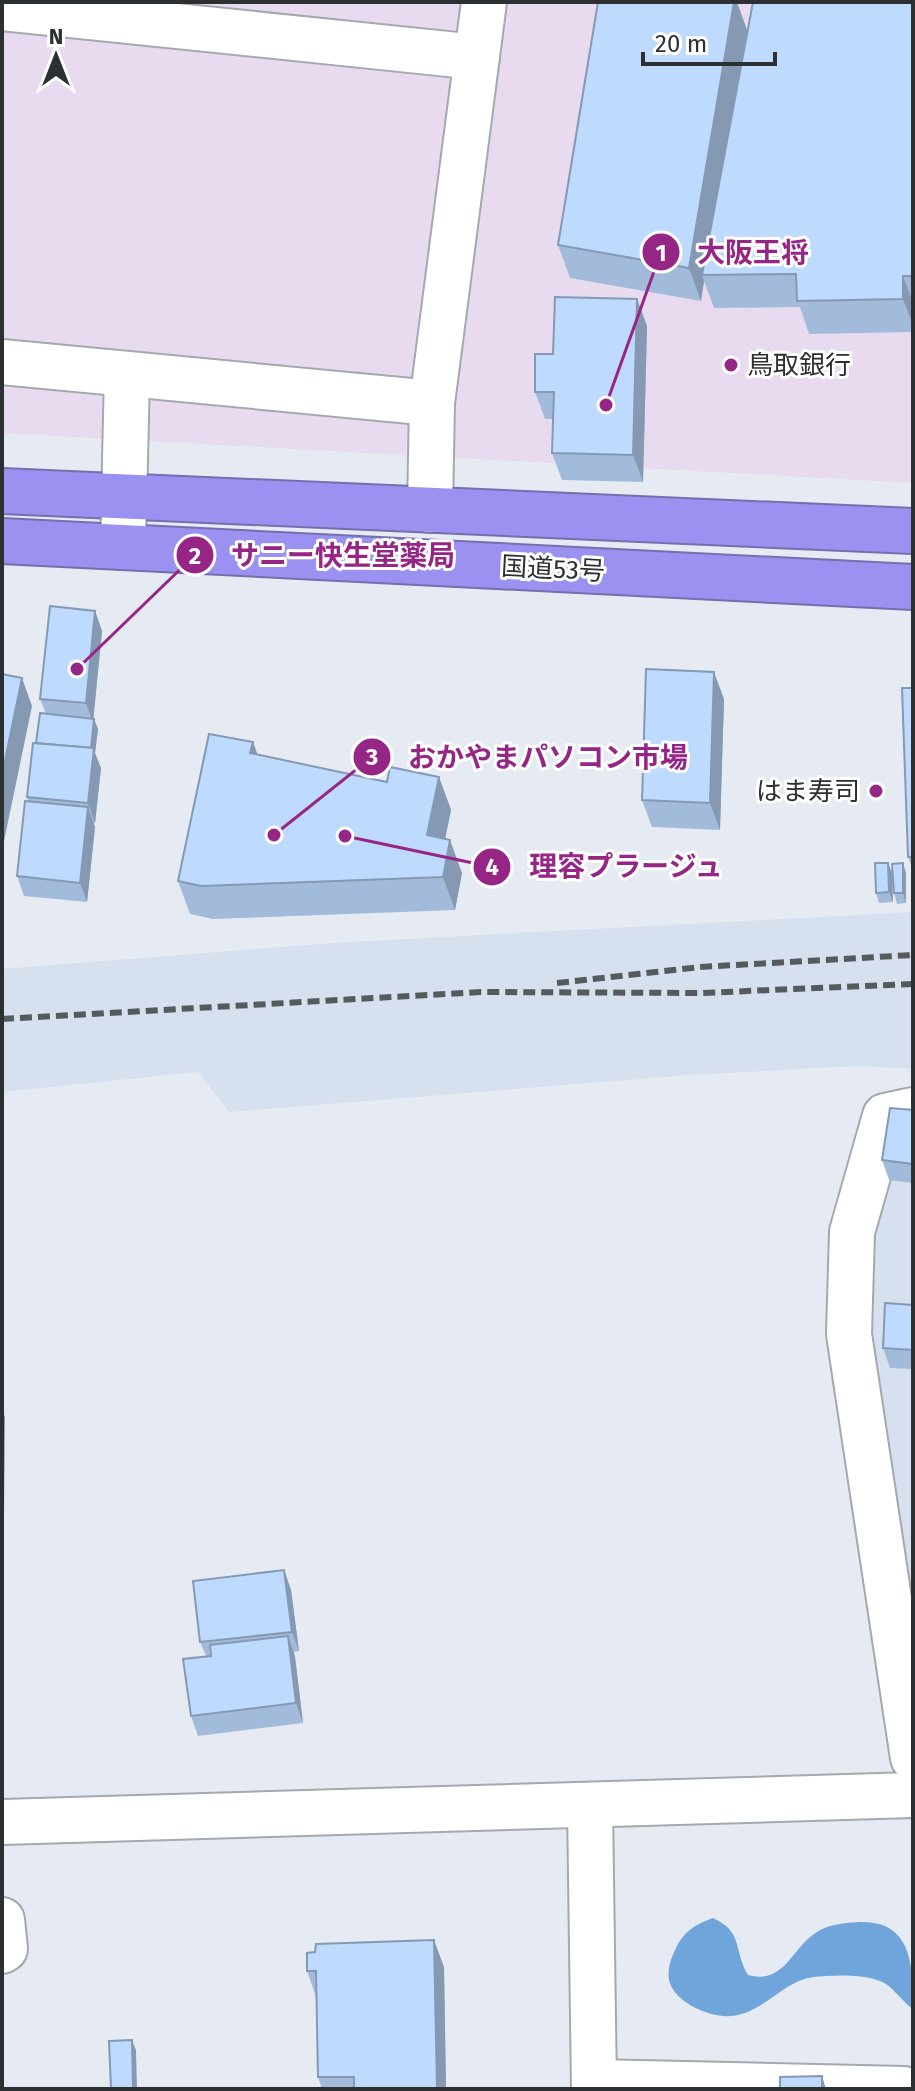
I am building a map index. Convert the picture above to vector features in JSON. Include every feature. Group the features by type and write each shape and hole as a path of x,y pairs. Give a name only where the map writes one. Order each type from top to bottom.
{"highway":[{"name":"国道53号","path":"2,491 913,531"},
{"name":"国道53号","path":"2,541 913,587"}],"street":[{"path":"430,510 432,403 484,2"},
{"path":"2,8 477,57"},
{"path":"2,362 432,403"},
{"path":"123,547 127,374"},
{"path":"913,1110 885,1116 852,1232 849,1334 913,1758"},
{"path":"2,1822 913,1795"},
{"path":"590,1805 594,2086 904,2089"},
{"path":"2,1920 5,1949 2,1951"}],"shaded area":[{"path":"2,2 913,2 913,483 2,433"},
{"path":"913,912 913,1069 858,1066 689,1075 229,1112 198,1072 2,1092 2,969 332,943"},
{"path":"913,1104 913,1621 862,1312 886,1132"}],"water":[{"path":"713,1918 723,1923 734,1936 748,1975 761,1977 779,1970 808,1939 827,1927 859,1922 891,1929 907,1950 913,2009 879,1980 840,1975 802,1980 742,2014 723,2016 695,2008 674,1990 669,1979 670,1965 679,1942 687,1932"}],"building":[{"path":"598,2 734,2 689,268 558,245"},
{"path":"753,2 913,2 913,276 903,276 903,299 797,301 796,274 702,275"},
{"path":"555,297 637,299 633,455 552,453 554,392 535,392 535,354 553,354"},
{"path":"50,606 95,611 86,703 40,699"},
{"path":"646,669 714,672 710,803 642,800"},
{"path":"2,674 22,678 2,775"},
{"path":"902,688 913,688 913,857 908,857"},
{"path":"40,713 94,719 91,748 36,743"},
{"path":"209,734 253,742 250,753 387,782 390,767 439,777 427,835 450,840 443,877 201,886 178,881"},
{"path":"33,743 94,748 88,803 27,797"},
{"path":"25,801 88,807 80,883 17,876"},
{"path":"875,863 888,863 889,892 876,893"},
{"path":"903,863 903,893 894,893 892,864"},
{"path":"890,1108 913,1110 913,1164 882,1160"},
{"path":"885,1303 913,1305 913,1350 883,1348"},
{"path":"284,1570 292,1632 200,1642 193,1581"},
{"path":"288,1636 296,1703 191,1716 183,1659 211,1656 210,1645"},
{"path":"434,1940 437,2089 354,2089 354,2077 318,2077 316,1971 307,1971 307,1953 315,1952 316,1944"},
{"path":"132,2040 133,2089 111,2089 109,2041"},
{"path":"822,2076 822,2089 780,2089 780,2077"}],"railway":[{"path":"557,983 700,967 913,955"},
{"path":"2,1019 481,992 701,993 913,984"}],"place":[{"name":"鳥取銀行","path":"731,365"},
{"name":"大阪王将","path":"606,405"},
{"name":"サニー快生堂薬局","path":"77,669"},
{"name":"はま寿司","path":"876,791"},
{"name":"おかやまパソコン市場","path":"274,835"},
{"name":"理容プラージュ","path":"345,836"}]}
